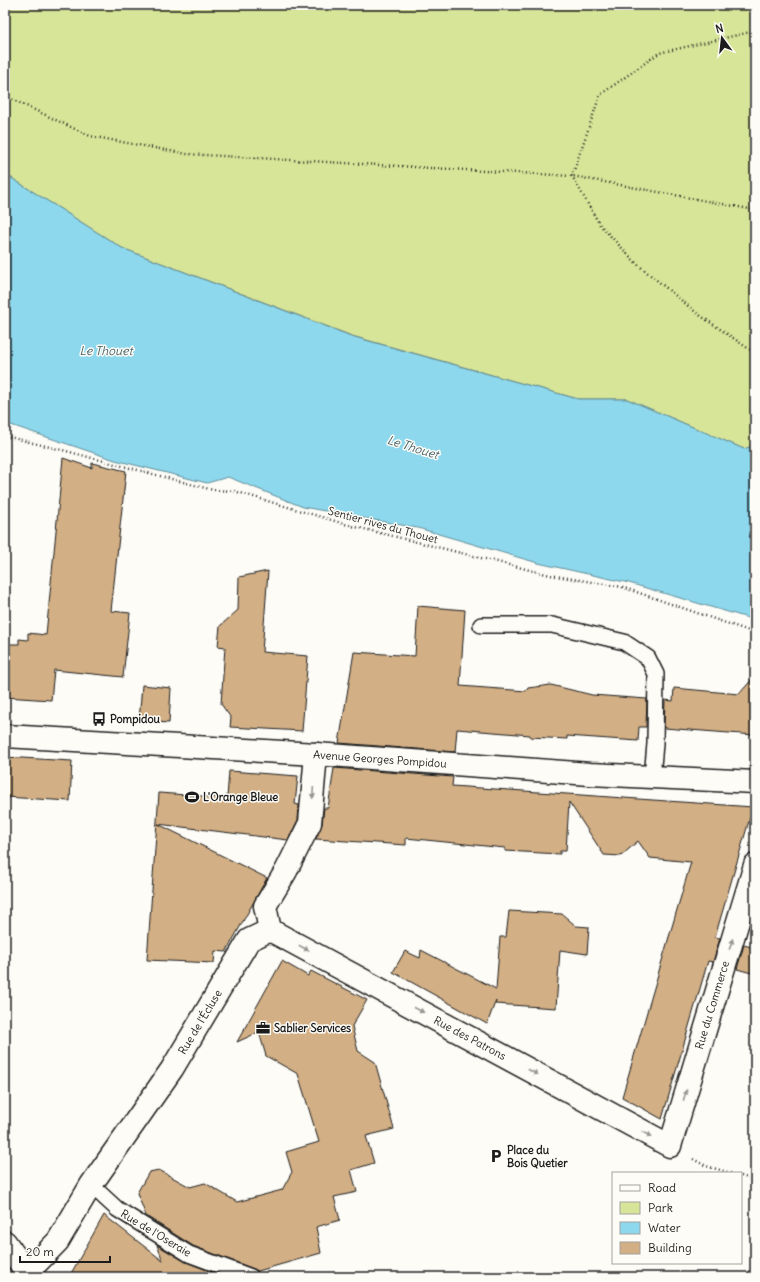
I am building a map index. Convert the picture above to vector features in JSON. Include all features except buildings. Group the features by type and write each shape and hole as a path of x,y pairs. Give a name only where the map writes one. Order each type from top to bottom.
{"street":[{"name":"Avenue Georges Pompidou","path":"5,736 316,754 590,774 755,782"},
{"path":"270,930 265,906 286,871 310,823 316,754"},
{"name":"Rue du Commerce","path":"670,1146 755,865"},
{"name":"Rue des Patrons","path":"270,930 670,1146"},
{"name":"Rue de l'Écluse","path":"29,1275 58,1241 91,1185 172,1069 249,940 270,930"},
{"path":"5,1242 29,1275"}],"lane":[{"path":"481,625 552,625 624,642 648,658 656,674 655,744 652,777"},
{"name":"Rue de l'Oseraie","path":"91,1185 117,1209 188,1254 251,1277"}],"path":[{"path":"755,32 659,53 600,96 572,176 600,225 637,264 698,314 755,353"},
{"path":"5,96 90,136 187,154 572,176 755,210"},
{"name":"Sentier rives du Thouet","path":"5,436 73,452 213,490 234,491 348,525 550,575 622,587 755,633"},
{"path":"670,1146 706,1166 727,1172"},
{"path":"742,1176 754,1179"}],"green space":[{"path":"5,5 755,5 755,445 744,449 627,399 578,399 352,336 122,248 5,174"}],"water":[{"name":"Le Thouet","path":"5,174 122,248 351,336 578,399 627,399 744,449 755,445 755,620 629,583 538,563 418,528 303,507 228,477 207,483 115,460 5,423"}],"place":[{"name":"Pompidou","path":"99,719"},
{"name":"L'Orange Bleue","path":"192,797"},
{"name":"Sablier Services","path":"263,1028"},
{"name":"Place du Bois Quetier","path":"496,1156"}]}
